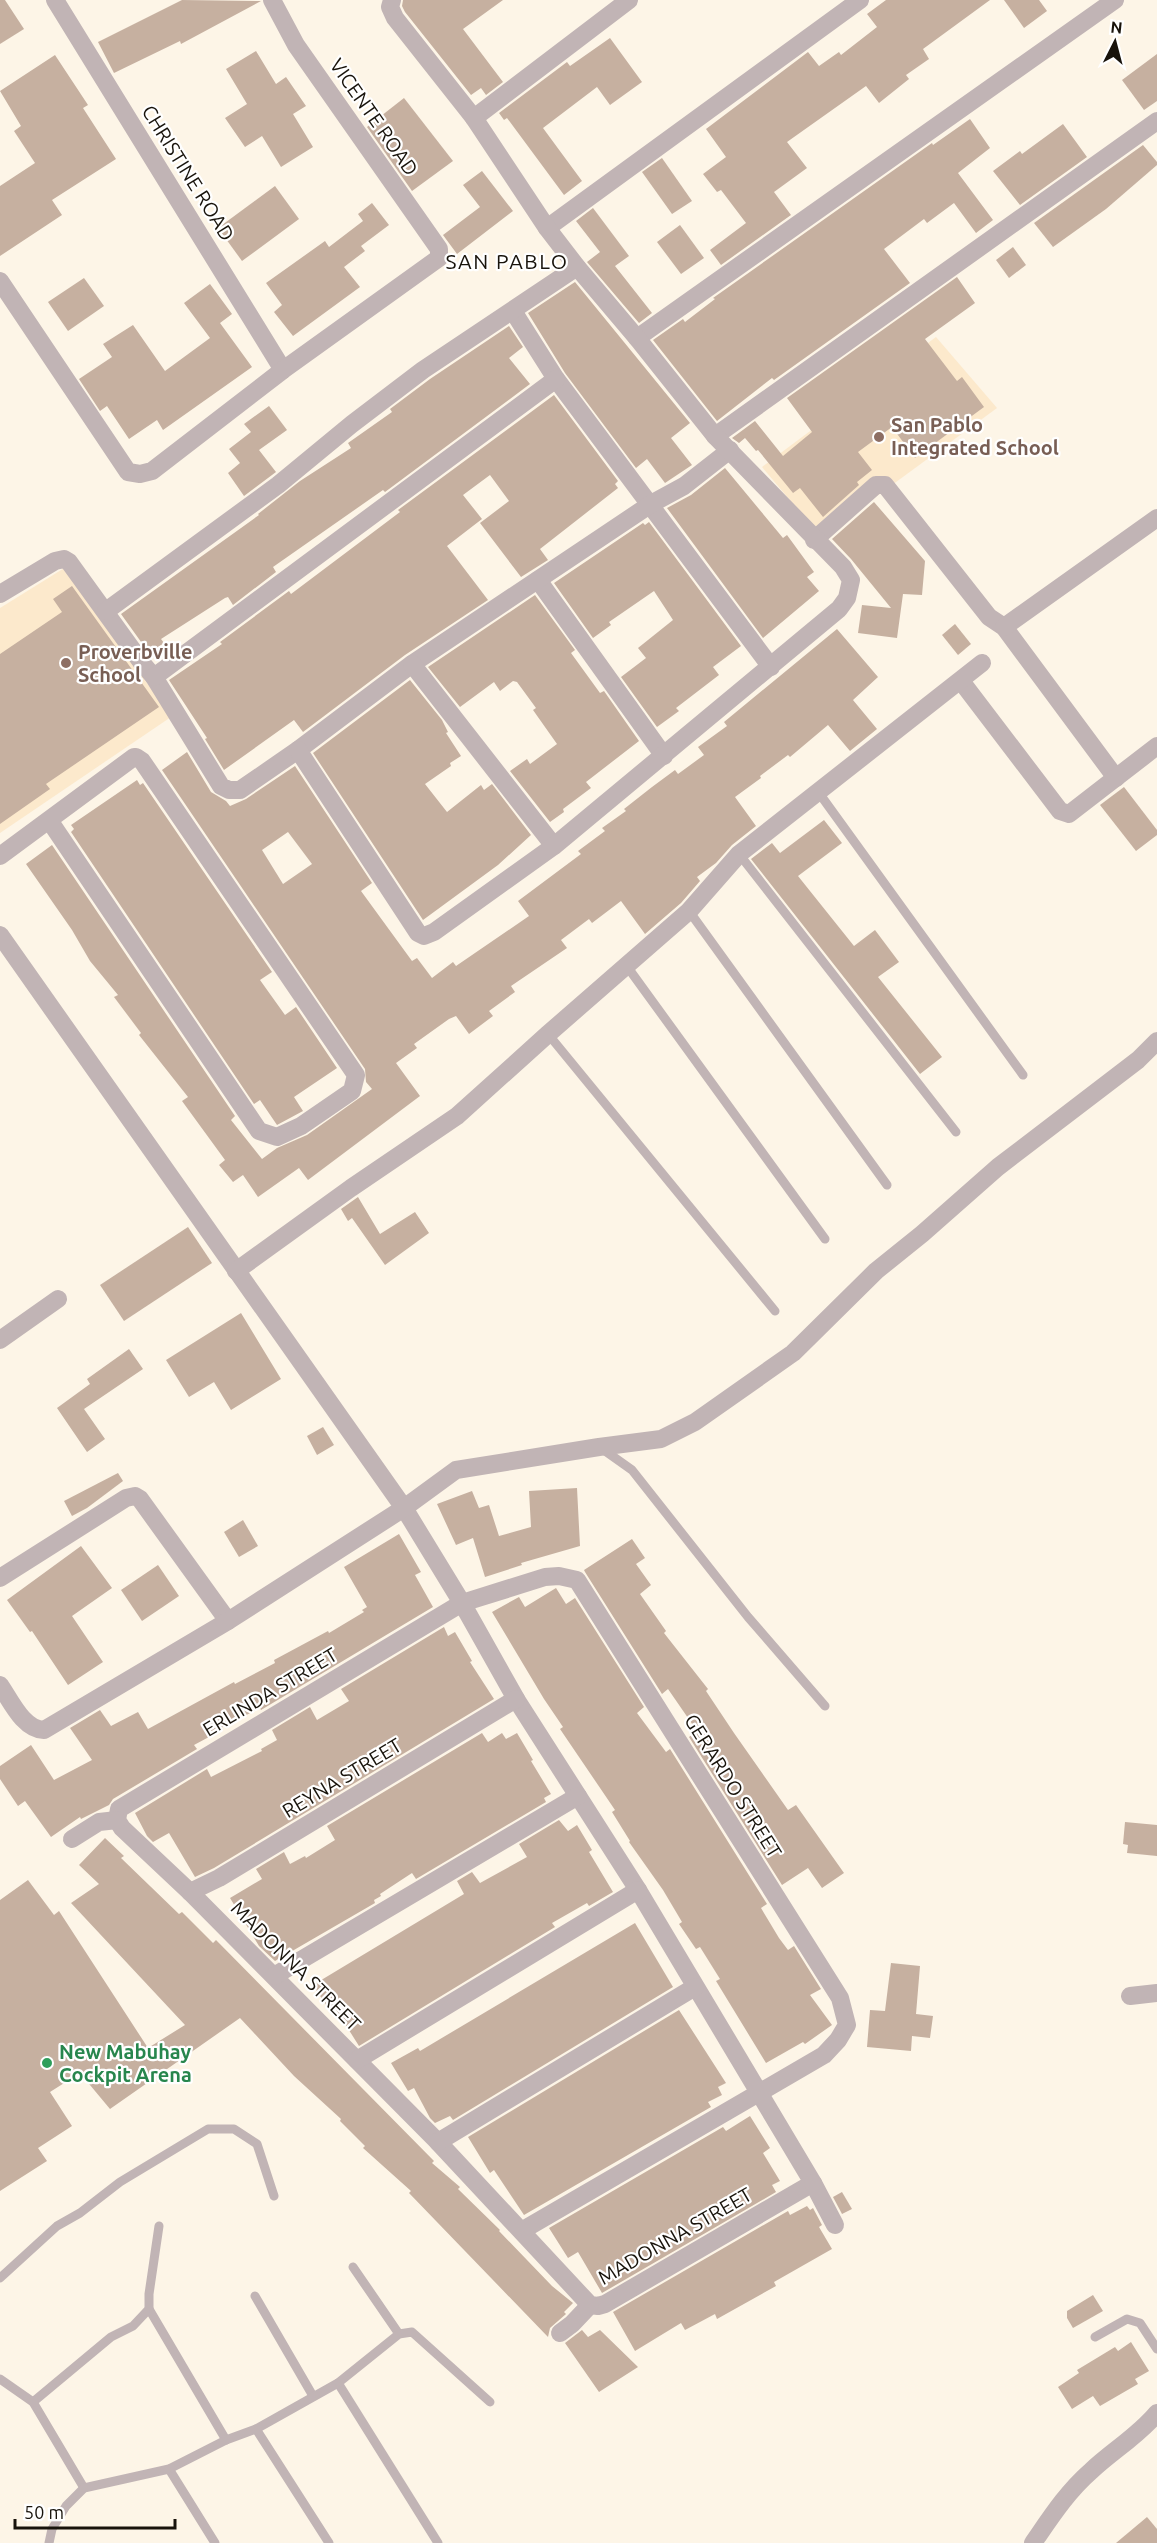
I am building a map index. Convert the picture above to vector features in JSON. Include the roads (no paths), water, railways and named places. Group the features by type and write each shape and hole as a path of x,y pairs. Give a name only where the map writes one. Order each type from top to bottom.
{"street":[{"name":"CHRISTINE ROAD","path":"55,0 283,370"},
{"name":"VICENTE ROAD","path":"272,0 296,45 439,249 440,258 283,370"},
{"path":"298,750 418,933 424,936 434,932 554,846 771,667 839,609 847,598 851,580 843,567 814,540 715,436 577,267 547,228 474,118 395,18 390,7 392,0"},
{"path":"474,118 629,0"},
{"path":"547,228 860,0"},
{"path":"637,338 1114,0"},
{"path":"715,436 1157,121"},
{"path":"106,611 278,485 423,370 577,267"},
{"path":"0,281 128,472 140,474 152,471 283,370"},
{"path":"513,311 556,380 771,667"},
{"path":"154,677 556,380"},
{"path":"0,594 48,565 64,559 74,567 154,677 218,782 229,790 240,790 298,750 412,664 651,504 684,486 730,450"},
{"path":"814,540 876,485 885,485 989,616 1004,627 1116,778"},
{"path":"1004,627 1157,518"},
{"path":"538,579 664,756"},
{"path":"236,1271 351,1188 457,1116 689,911 739,854 982,663"},
{"path":"412,664 554,846"},
{"path":"961,681 1060,811 1069,814 1157,746"},
{"path":"0,856 49,820 135,757 142,761 356,1076 351,1091 301,1126 277,1137 259,1131 49,820"},
{"path":"0,935 404,1508 516,1699 638,1890 813,2183 835,2225"},
{"path":"0,1685 27,1724 36,1730 44,1730 228,1622 404,1508 456,1470 661,1439 695,1422 793,1353 876,1271 998,1167 1138,1060 1157,1041"},
{"path":"0,1340 58,1299"},
{"path":"0,1578 126,1498 135,1496 140,1499 228,1622"},
{"name":"GERARDO STREET","path":"462,1604 545,1577 566,1576 577,1580 840,1998 847,2025 838,2040 824,2055 759,2092"},
{"name":"ERLINDA STREET","path":"119,1824 119,1809 462,1604"},
{"name":"REYNA STREET","path":"190,1892 219,1878 516,1699"},
{"path":"274,1976 578,1796"},
{"path":"72,1839 99,1822 119,1824"},
{"name":"MADONNA STREET","path":"119,1824 190,1892 438,2142 523,2230 590,2305 605,2304 813,2183"},
{"path":"357,2060 638,1890"},
{"path":"438,2142 694,1987"},
{"path":"1130,1996 1157,1993"},
{"path":"523,2230 759,2092"},
{"path":"560,2332 572,2324 590,2305"},
{"path":"1033,2543 1071,2490 1147,2425 1157,2413"}],"lane":[{"path":"819,793 1023,1075"},
{"path":"739,854 957,1132"},
{"path":"689,911 887,1185"},
{"path":"626,965 825,1239"},
{"path":"548,1034 775,1311"},
{"path":"599,1447 632,1470 748,1617 825,1706"},
{"path":"0,2278 57,2226 80,2213 120,2182 208,2129 234,2129 257,2144 274,2196"},
{"path":"159,2226 149,2309 226,2440"},
{"path":"353,2267 399,2334"},
{"path":"255,2296 313,2396"},
{"path":"33,2402 111,2337 133,2326 149,2309"},
{"path":"1095,2337 1127,2319 1140,2323 1157,2349"},
{"path":"49,2543 52,2529 66,2506 84,2488 170,2469 226,2440 256,2429 338,2383 399,2334 412,2332 490,2402"},
{"path":"2,2383 33,2402 84,2488"},
{"path":"338,2383 438,2543"},
{"path":"256,2429 329,2543"},
{"path":"170,2469 215,2543"}],"place":[{"name":"San Pablo Integrated School","path":"879,437"},
{"name":"Proverbville School","path":"66,663"},
{"name":"New Mabuhay Cockpit Arena","path":"47,2063"}],"district":[{"name":"SAN PABLO","path":"507,262"}]}
